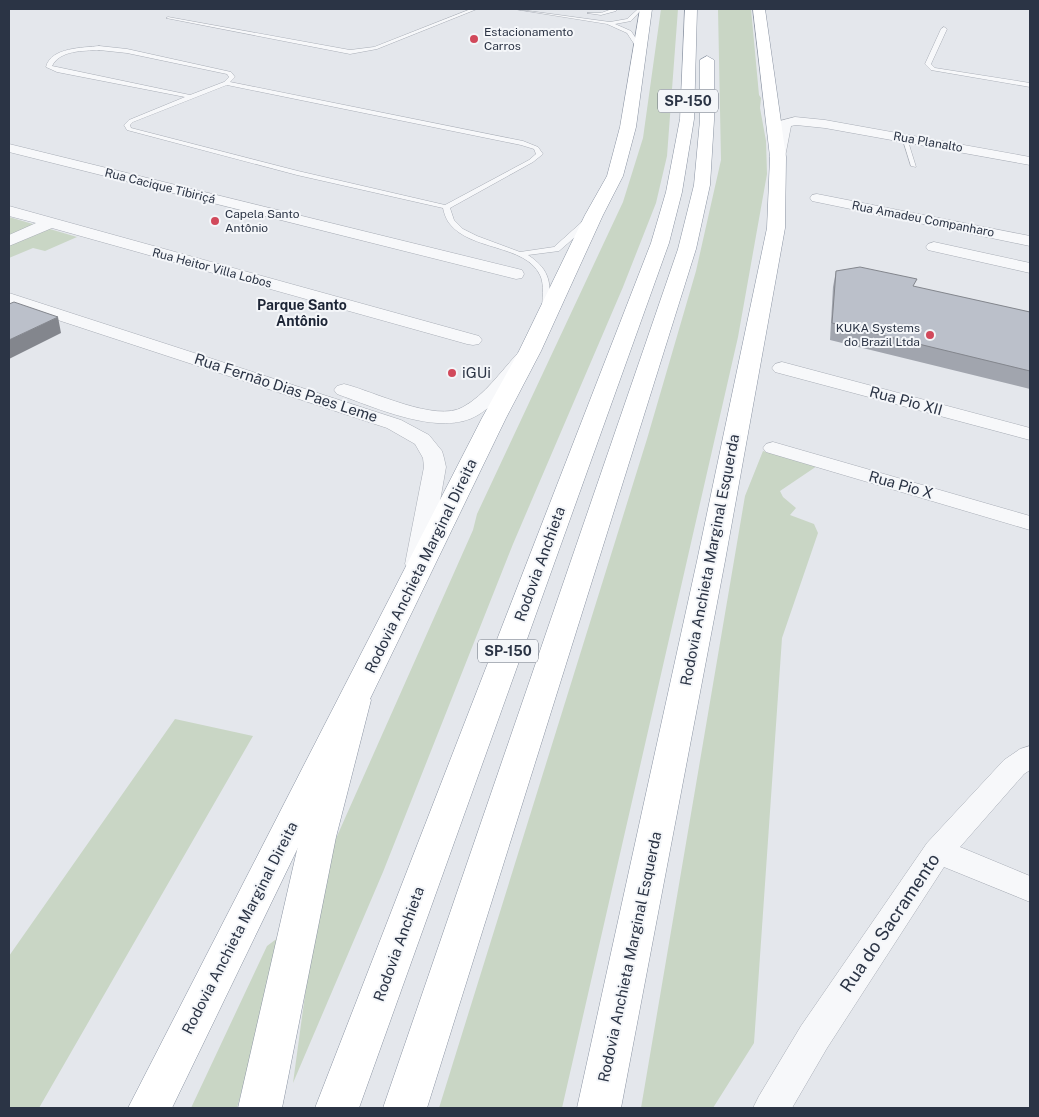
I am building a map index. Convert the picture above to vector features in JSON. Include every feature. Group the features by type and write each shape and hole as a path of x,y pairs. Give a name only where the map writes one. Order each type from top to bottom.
{"highway":[{"name":"Rodovia Anchieta Marginal Direita","path":"150,1108 494,418 546,320 594,215 615,176 628,127 646,9"},
{"name":"Rodovia Anchieta","path":"337,1108 660,243 674,192 687,119 691,9"},
{"name":"Rodovia Anchieta Marginal Esquerda","path":"599,1108 711,560 776,228 778,157 759,9"},
{"name":"SP-150","path":"405,1108 686,249 702,185 707,120 708,46"},
{"path":"260,1108 318,837 355,700"}],"street":[{"name":"Rua Planalto","path":"769,96 783,113 825,124"},
{"name":"Rua Planalto","path":"778,157 786,124 794,121 825,124 1030,161"},
{"name":"Rua Cacique Tibiriçá","path":"9,148 516,274"},
{"name":"Rua Amadeu Companharo","path":"817,182 815,204 1030,241"},
{"name":"Rua Heitor Villa Lobos","path":"9,211 473,340"},
{"path":"9,241 50,223"},
{"path":"934,247 1030,268"},
{"name":"Rua Fernão Dias Paes Leme","path":"9,285 431,418 449,419 470,412 530,351"},
{"name":"Rua Fernão Dias Paes Leme","path":"9,298 394,424 420,436 432,451 435,467 415,578"},
{"name":"Rua Pio XII","path":"782,368 1030,434"},
{"name":"Rua Pio X","path":"773,448 1030,523"},
{"name":"Rua do Sacramento","path":"772,1108 814,1036 938,851 1014,768 1030,756"},
{"path":"938,851 1030,888"}],"lane":[{"path":"168,18 350,52 375,48 475,9"},
{"path":"516,9 608,23 629,32 640,48"},
{"path":"582,12 608,14 614,11 614,9"},
{"path":"608,23 629,20 640,9"},
{"path":"944,29 928,64 933,69 1030,85"},
{"path":"191,97 49,67 50,63 60,55 84,48 113,50 229,73 232,77 226,83 127,124 129,129 297,173 446,207 531,162 540,154 536,148 523,143 226,83"},
{"path":"904,138 914,166"},
{"path":"446,207 447,215 452,223 461,230 479,240 519,254 536,264 543,273 546,282 546,320"},
{"path":"519,254 556,248 594,215"}],"green space":[{"path":"661,9 678,9 667,156 656,203 623,287 513,544 383,872 293,1083 322,870 473,530 477,514 623,202 643,138"},
{"path":"718,9 751,9 759,95 761,98 760,108 766,141 767,174 738,337 562,1108 439,1108 647,439 696,271 721,160"},
{"path":"9,217 77,237 45,251 33,248 9,258"},
{"path":"763,451 817,466 780,491 783,497 796,508 790,515 814,524 818,533 782,638 754,1043 713,1108 641,1108 745,496"},
{"path":"175,719 253,736 39,1108 9,1108 9,956"},
{"path":"279,937 281,950 237,1108 191,1108 267,946"}],"building":[{"name":"KUKA Systems do Brazil Ltda","path":"860,267 917,279 913,286 1030,312 1030,371 832,323 836,271"},
{"path":"14,302 58,317 9,340 9,304"}],"place":[{"name":"Estacionamento Carros","path":"474,39"},
{"name":"Capela Santo Antônio","path":"215,221"},
{"name":"KUKA Systems do Brazil Ltda","path":"930,335"},
{"name":"iGUi","path":"452,373"}],"district":[{"name":"Parque Santo Antônio","path":"302,314"}]}
